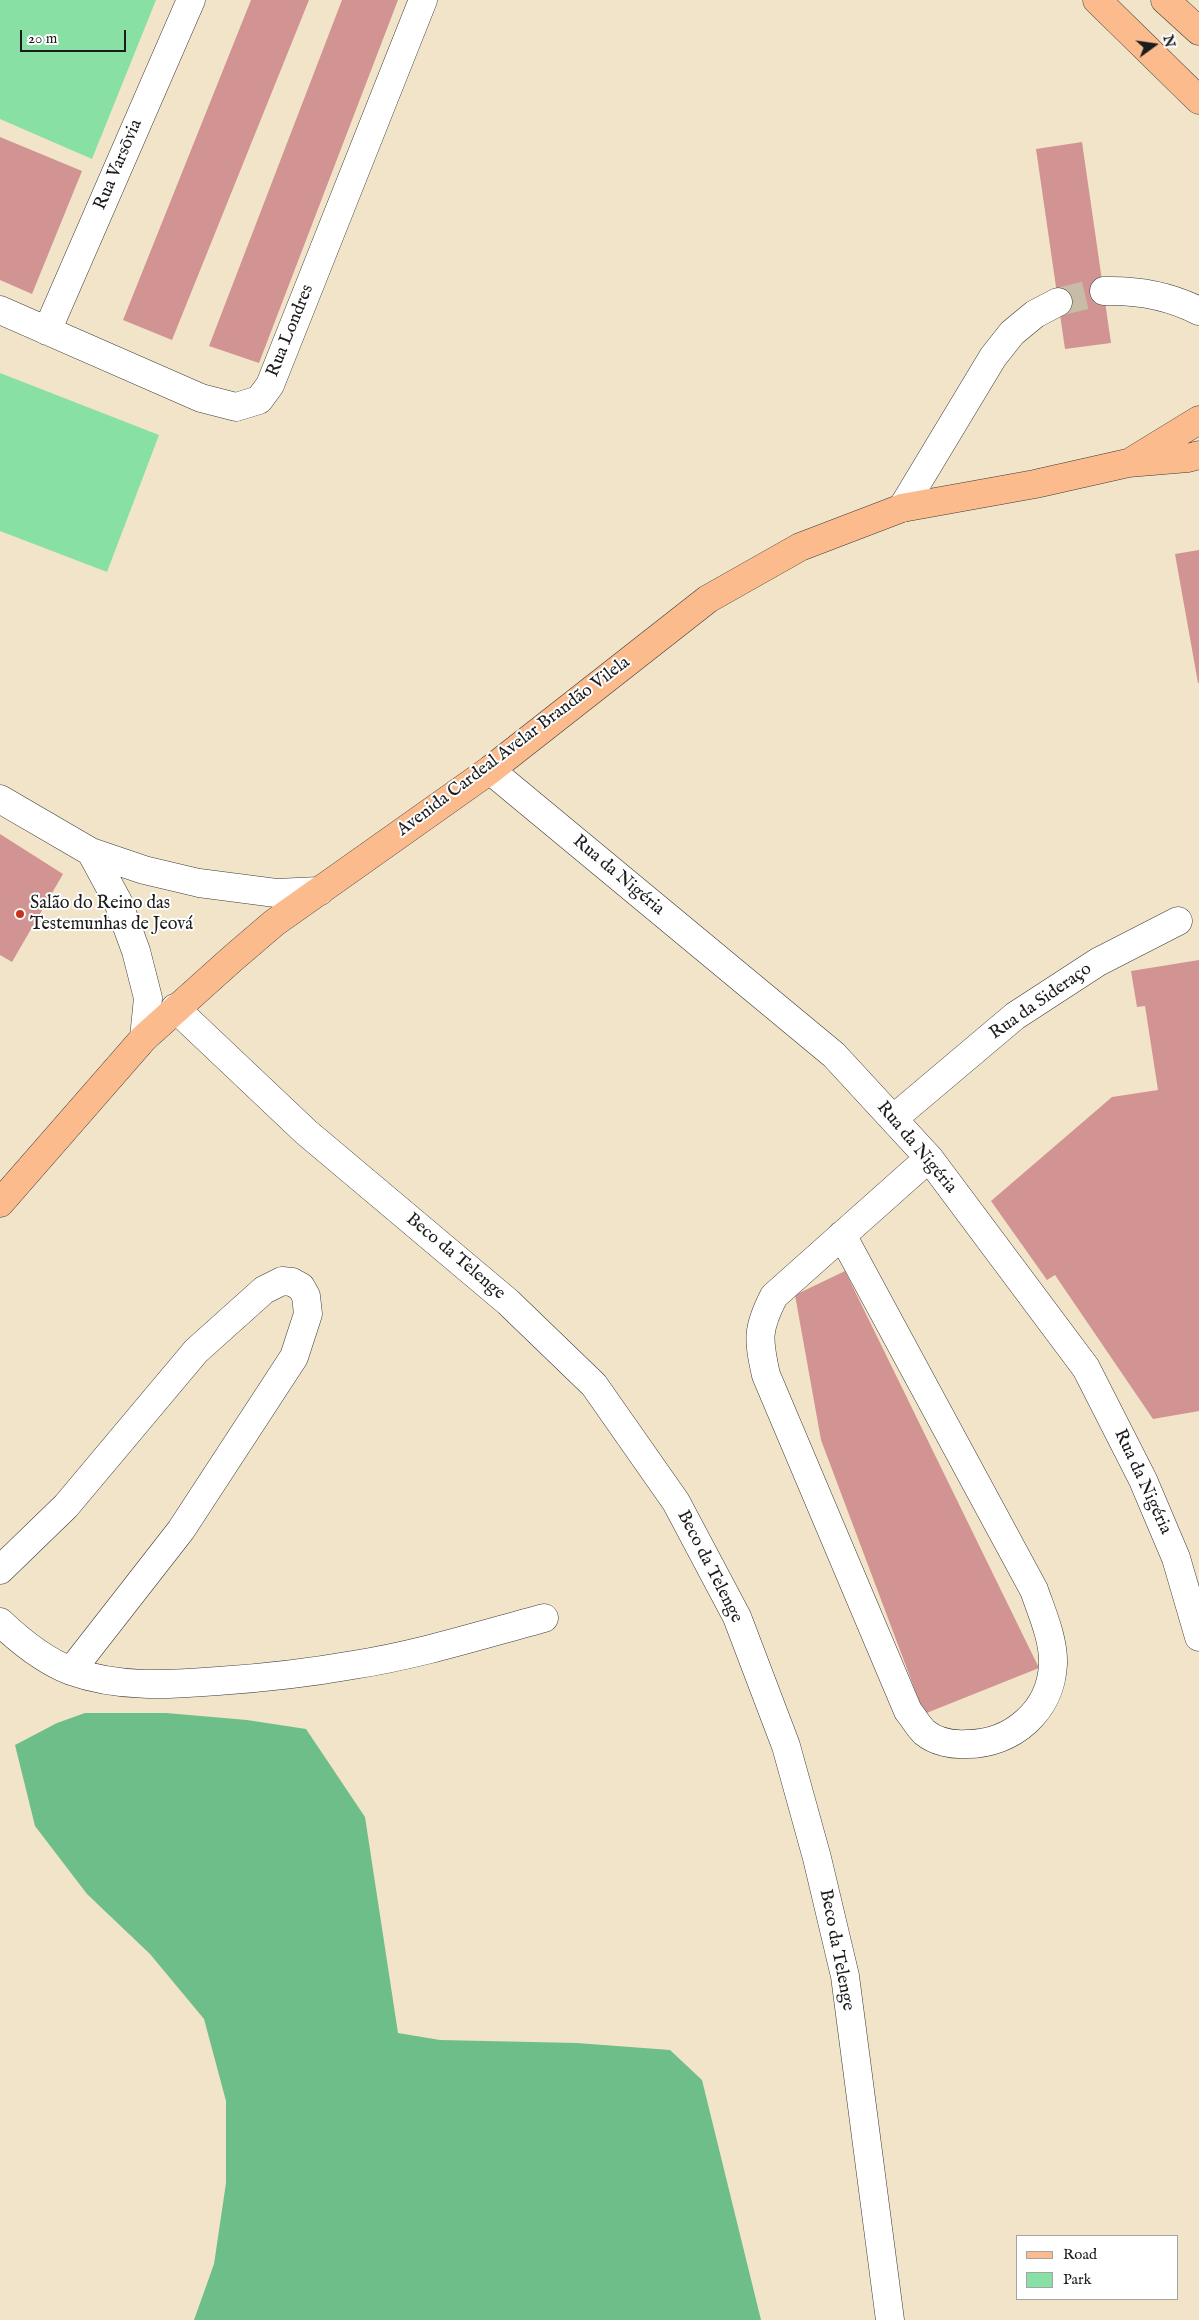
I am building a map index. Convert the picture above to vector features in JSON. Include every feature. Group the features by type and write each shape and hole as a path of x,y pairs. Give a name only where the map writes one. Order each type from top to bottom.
{"main road":[{"path":"1097,0 1199,100"},
{"path":"1165,0 1199,31"},
{"name":"Avenida Cardeal Avelar Brandão Vilela","path":"1128,463 1199,420"},
{"name":"Avenida Cardeal Avelar Brandão Vilela","path":"0,1203 144,1038 175,1008 274,923 490,770 708,600 800,547 902,508 1035,484 1128,463 1188,458 1199,455"}],"street":[{"name":"Rua Varsōvia","path":"47,331 191,0"},
{"name":"Rua Londres","path":"0,310 200,398 236,407 259,400 270,385 422,0"},
{"path":"1104,291 1130,290 1161,296 1199,311"},
{"path":"902,508 993,357 1012,333 1034,314 1058,302"},
{"name":"Rua da Nigéria","path":"490,770 834,1055 929,1158 1086,1368 1144,1480 1176,1558 1199,1637"},
{"path":"0,799 91,852 144,870 198,882 276,893 320,890"},
{"path":"91,852 118,902 136,951 148,998 144,1038"},
{"name":"Rua da Sideraço","path":"893,1119 1015,1016 1098,962 1178,921"},
{"name":"Beco da Telenge","path":"175,1008 306,1132 508,1302 594,1385 676,1502 736,1617 786,1746 817,1858 845,1976 890,2320"},
{"path":"842,1235 1034,1590 1047,1629 1053,1664 1047,1693 1032,1718 1008,1736 981,1744 951,1745 925,1733 908,1711 766,1375 759,1345 762,1319 774,1296 842,1235 929,1158"},
{"path":"0,1570 66,1506 196,1351 264,1290 282,1281 292,1282 301,1287 306,1296 308,1314 294,1356 181,1530 71,1671"},
{"path":"0,1622 22,1643 71,1671 118,1682 177,1684 252,1679 354,1665 452,1643 544,1618"}],"green space":[{"path":"0,0 156,0 92,159 0,119"},
{"path":"0,373 159,435 107,572 0,531"},
{"path":"85,1713 166,1713 247,1720 306,1729 365,1817 398,2033 440,2040 577,2043 670,2050 702,2080 761,2320 194,2320 214,2264 226,2183 226,2101 204,2019 150,1954 87,1894 35,1826 15,1745 57,1723"}],"building":[{"path":"251,0 309,0 172,340 123,320"},
{"path":"342,0 398,0 259,363 209,346"},
{"path":"0,137 82,171 32,294 0,280"},
{"path":"1082,142 1111,343 1065,349 1036,149"},
{"path":"1199,550 1199,683 1198,683 1175,554"},
{"name":"Salão do Reino das Testemunhas de Jeová","path":"0,834 63,874 12,962 0,955"},
{"path":"1199,960 1199,1411 1153,1419 1055,1275 1047,1280 991,1201 1112,1097 1158,1090 1145,1006 1137,1007 1131,971"},
{"path":"845,1271 1039,1668 924,1714 821,1440 795,1295"}],"tunnel":[{"path":"1058,302 1104,291"}],"place":[{"name":"Salão do Reino das Testemunhas de Jeová","path":"20,914"}]}
